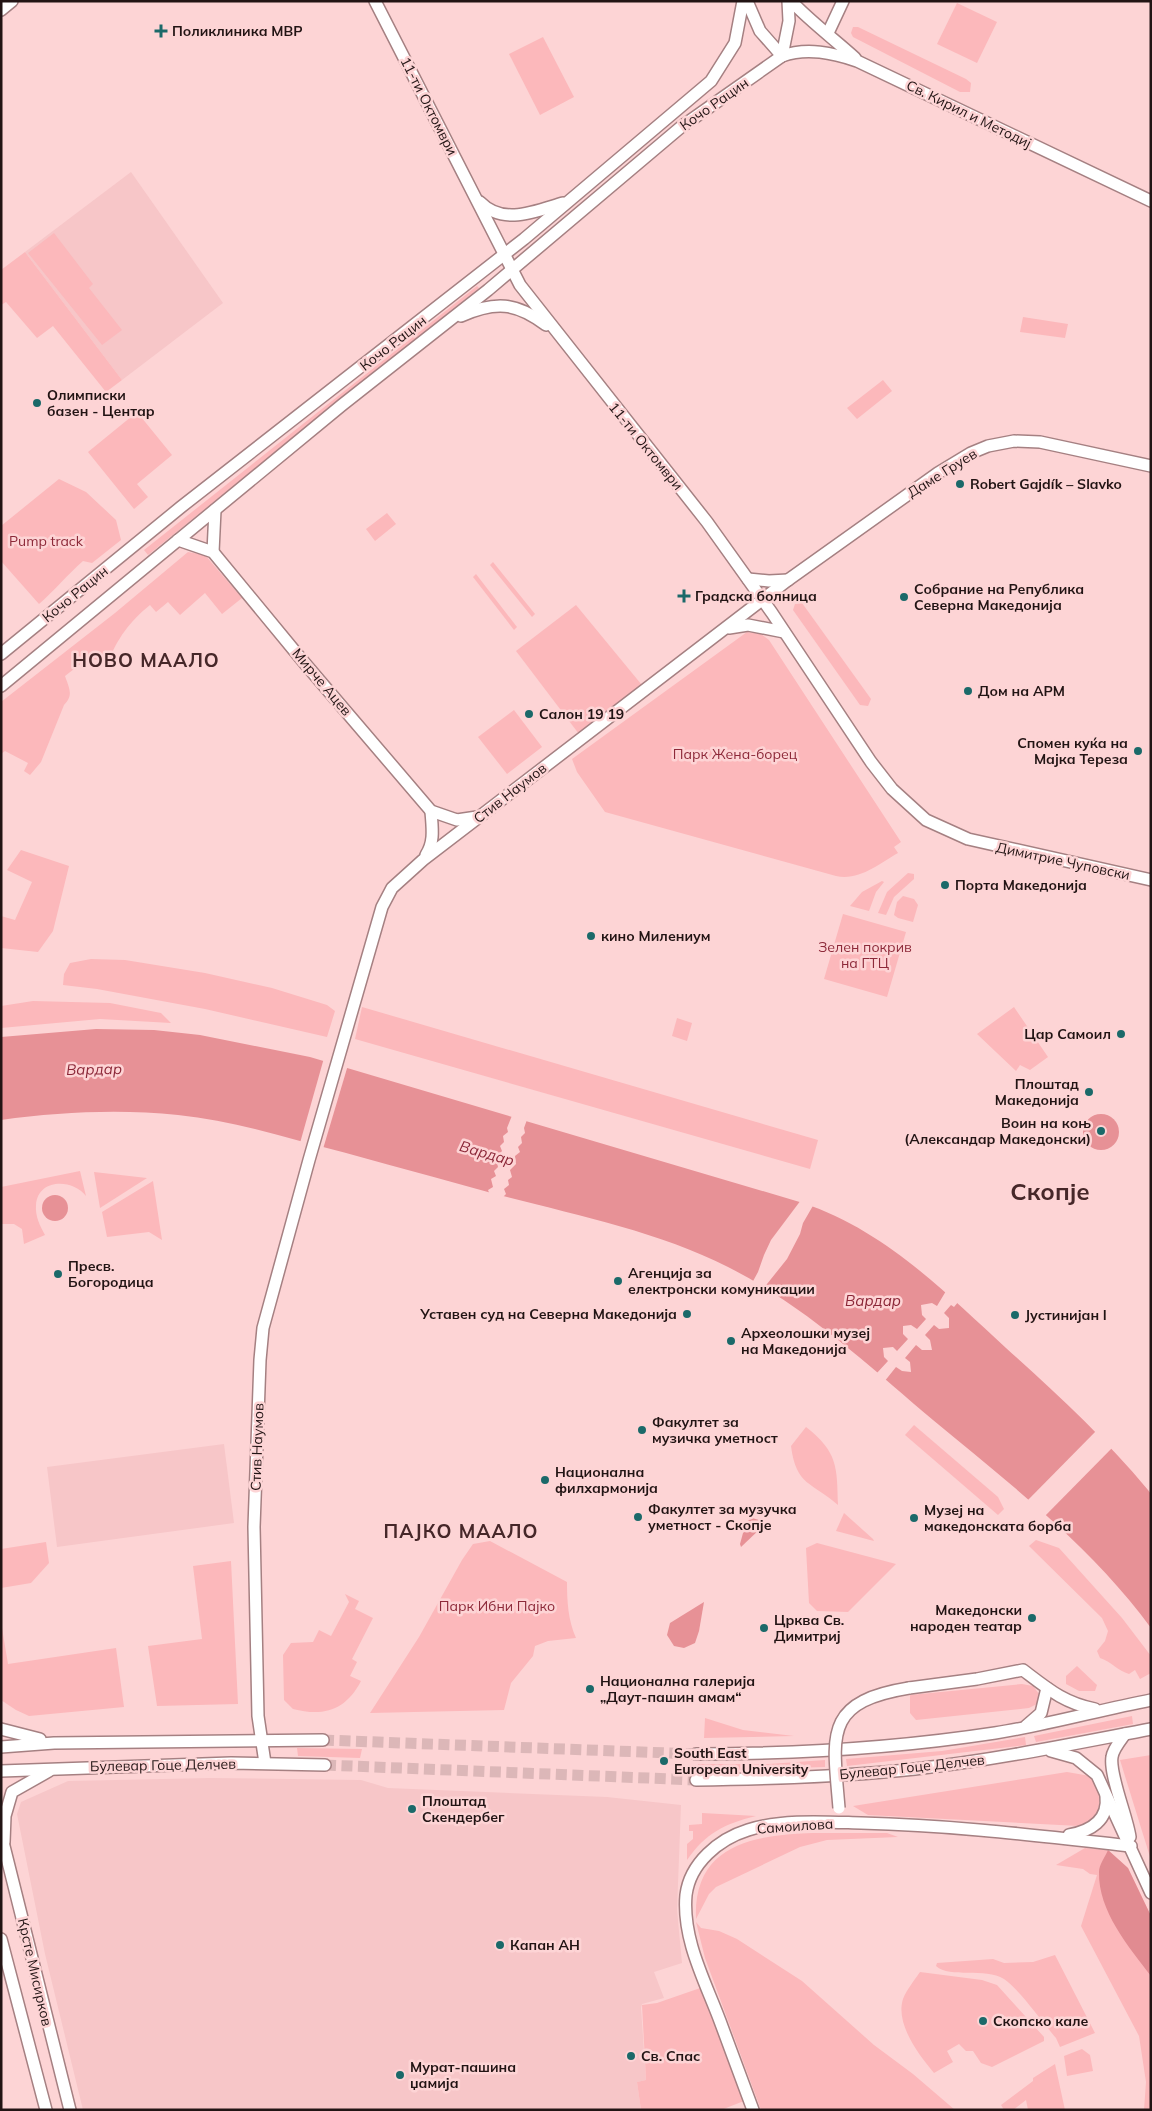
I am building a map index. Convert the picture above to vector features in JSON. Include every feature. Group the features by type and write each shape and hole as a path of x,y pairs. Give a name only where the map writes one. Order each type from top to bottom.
{"street":[{"path":"1,10 12,1"},
{"name":"11-ти Октомври","path":"375,1 511,270 555,332 692,503 748,578 871,762 892,789 926,820 976,842"},
{"path":"745,1 760,31 782,56"},
{"name":"Кочо Рацин","path":"1,654 181,507 504,255 716,75 738,36 745,1"},
{"path":"782,56 789,20 790,1"},
{"path":"790,1 857,61"},
{"path":"828,34 843,1"},
{"name":"Св. Кирил и Методиј","path":"782,56 802,51 820,52 834,53 857,61 1151,201"},
{"name":"Кочо Рацин","path":"511,270 681,127 782,56"},
{"path":"475,197 492,211 508,216 532,212 569,201"},
{"path":"448,322 511,270"},
{"path":"448,322 485,307 504,305 523,310 555,332"},
{"name":"Кочо Рацин","path":"1,686 342,404 448,322"},
{"name":"Даме Груев","path":"762,600 938,473 966,456 988,446 1014,441 1040,442 1151,466"},
{"path":"178,540 214,552 216,510"},
{"name":"Мирче Ацев","path":"214,552 302,660 431,811"},
{"path":"748,578 770,581 788,580"},
{"name":"Стив Наумов","path":"264,1763 258,1716 254,1527 260,1360 265,1323 309,1160 387,896 401,878 423,860 762,600"},
{"path":"724,630 740,625 784,632"},
{"path":"423,860 432,844 431,811 457,820 479,817"},
{"name":"Димитрие Чуповски","path":"976,842 1151,880"},
{"path":"840,1822 835,1746 841,1720 851,1709 865,1699 909,1688 977,1679 1023,1670 1057,1696 1079,1706 1102,1710"},
{"path":"1024,1727 1041,1713 1047,1688"},
{"name":"Булевар Гоце Делчев","path":"696,1754 852,1749 948,1739 1024,1727 1151,1700"},
{"path":"1,1729 54,1743"},
{"name":"Булевар Гоце Делчев","path":"696,1780 775,1779 854,1775 916,1769 1046,1750 1151,1729"},
{"path":"1125,1734 1114,1751 1111,1766 1127,1820 1131,1846"},
{"name":"Булевар Гоце Делчев","path":"1,1747 54,1743 323,1740"},
{"path":"1046,1750 1076,1758 1089,1766 1097,1775 1151,1893"},
{"name":"Булевар Гоце Делчев","path":"1,1771 264,1763 325,1765"},
{"name":"Крсте Мисирков","path":"58,1768 44,1772 12,1792 5,1816 3,1839 70,2110"},
{"path":"1047,1836 1078,1833 1098,1823 1106,1810 1105,1790"},
{"name":"Самоилова","path":"753,2110 692,1947 686,1910 689,1885 699,1864 711,1850 724,1840 745,1830 778,1825 840,1822 922,1825 1047,1836 1131,1846"},
{"name":"Крсте Мисирков","path":"1,1939 46,2110"}],"shaded area":[{"path":"131,172 223,303 122,380 25,252"},
{"path":"224,1444 234,1523 57,1547 47,1467"},
{"path":"210,1778 361,1780 388,1788 607,1797 681,1805 677,1910 682,1963 654,1972 664,1998 642,2004 646,2080 637,2082 641,2110 83,2110 45,1954 17,1814 21,1802 68,1781"},
{"path":"1108,1850 1128,1868 1151,1916 1151,1976 1116,1928 1104,1901 1100,1886 1099,1869"}],"green space":[{"path":"957,3 997,22 977,63 937,44"},
{"path":"853,27 858,27 966,79 971,83 970,92 960,92 853,37 851,33"},
{"path":"543,37 574,97 540,115 509,54"},
{"path":"54,233 93,284 89,288 122,330 102,345 28,253"},
{"path":"25,252 122,380 106,392 53,326 37,338 6,302 1,305 1,270"},
{"path":"477,286 479,288 148,555 144,550"},
{"path":"1023,317 1068,324 1065,338 1020,332"},
{"path":"883,380 892,391 857,419 847,408"},
{"path":"137,412 172,455 137,484 148,497 134,509 88,452"},
{"name":"Pump track","path":"59,479 86,492 116,520 121,540 92,563 83,561 39,604 1,561 1,526"},
{"path":"387,513 396,524 375,541 366,529"},
{"path":"188,552 205,555 242,598 222,614 205,593 180,615 168,602 156,612 150,605 125,631 108,662 88,658 65,676 70,691 69,698 64,705 41,762 30,775 24,771 28,763 5,751 1,754 1,702 115,613"},
{"path":"493,562 535,614 532,617 490,565"},
{"path":"476,574 517,627 514,630 473,577"},
{"path":"802,603 871,699 868,706 860,705 793,610 795,604"},
{"path":"576,605 646,690 582,738 516,651"},
{"name":"Парк Жена-борец","path":"747,632 761,634 769,640 901,842 894,847 898,853 861,874 844,877 836,876 605,812 577,772 572,759"},
{"path":"514,710 542,747 507,774 478,737"},
{"path":"21,850 69,866 53,931 38,952 1,948 1,916 15,920 32,882 7,870"},
{"path":"908,873 914,874 914,879 894,897 886,915 878,913 887,892"},
{"path":"882,881 884,882 876,892 869,911 850,906 862,892"},
{"path":"903,896 914,899 918,905 913,922 894,915 897,902"},
{"name":"Зелен покрив на ГТЦ","path":"843,914 906,932 887,997 824,979"},
{"path":"91,959 125,960 205,973 272,988 327,1005 335,1011 327,1037 205,1009 97,989 63,985 64,974 70,963"},
{"path":"33,1001 110,1003 161,1013 171,1023 100,1019 1,1028 1,1006"},
{"path":"362,1007 818,1140 810,1169 355,1039"},
{"path":"1014,1007 1048,1057 1030,1070 1020,1065 1016,1071 977,1034"},
{"path":"677,1018 692,1023 687,1041 672,1036"},
{"path":"80,1171 86,1196 73,1186 57,1184 49,1186 38,1196 36,1213 45,1235 24,1244 22,1229 14,1224 1,1224 1,1187"},
{"path":"94,1172 147,1178 100,1208"},
{"path":"153,1181 162,1240 149,1232 107,1237 102,1212"},
{"path":"914,1425 998,1497 1004,1509 998,1515 905,1435"},
{"path":"806,1427 824,1444 834,1461 838,1505 807,1482 797,1469 791,1446"},
{"path":"844,1513 873,1539 874,1541 836,1531"},
{"path":"1036,1540 1059,1548 1122,1618 1151,1656 1151,1673 1140,1679 1135,1670 1129,1674 1100,1658 1097,1651 1105,1641 1108,1631 1102,1618 1029,1546"},
{"name":"Парк Ибни Пајко","path":"490,1541 567,1582 568,1610 576,1638 548,1641 535,1646 533,1656 511,1683 504,1710 370,1713 419,1637 473,1544"},
{"path":"46,1542 49,1563 31,1583 1,1588 1,1549"},
{"path":"817,1543 896,1564 848,1612 817,1611 809,1603 806,1548"},
{"path":"231,1561 238,1704 157,1706 148,1646 202,1639 193,1566"},
{"path":"345,1594 359,1601 355,1609 373,1618 352,1659 357,1662 350,1676 361,1681 348,1699 333,1709 315,1712 293,1709 284,1700 283,1655 291,1643 313,1642 319,1630 331,1636 349,1602"},
{"path":"1,1622 8,1664 116,1648 124,1707 29,1716 1,1700"},
{"path":"1077,1666 1097,1685 1095,1691 1079,1691 1066,1684 1066,1676"},
{"path":"1022,1684 1033,1686 1039,1694 1037,1704 1029,1708 916,1720 910,1713 910,1695"},
{"path":"1132,1716 1133,1724 1036,1742 1034,1736"},
{"path":"705,1718 743,1730 794,1736 704,1738"},
{"path":"1025,1737 1026,1745 847,1766 846,1759 942,1751"},
{"path":"297,1748 362,1749 360,1758 298,1756"},
{"path":"1151,1755 1151,1860 1120,1760"},
{"path":"825,1760 825,1767 698,1771 698,1764 769,1764"},
{"path":"1067,1772 1090,1776 1098,1790 1099,1804 1097,1811 1087,1822 1079,1826 868,1815 853,1806"},
{"path":"702,1813 756,1816 734,1822 709,1836 687,1860 687,1844 693,1839 693,1831 689,1831 689,1825 702,1824"},
{"path":"887,1833 898,1837 827,1840 800,1847 716,1887 709,1894 696,1919 698,1894 705,1874 716,1859 731,1849 749,1841 791,1834"},
{"path":"1085,1848 1108,1850 1128,1868 1151,1916 1151,2110 1144,2110 1146,2082 1139,2036 1081,1926 1097,1875 1090,1874 1083,1869 1056,1865"},
{"path":"696,1922 701,1928 719,1931 737,1939 802,1981 874,2045 913,2074 955,2110 761,2110 705,1958"},
{"path":"1055,1955 1095,2033 1060,2047 1056,2038 1031,2007 1004,1979 987,1974 950,1972 936,1966 937,1963 993,1959 1004,1963 1033,1962"},
{"path":"920,1972 982,1980 997,1985 1044,2037 1044,2041 992,2067 981,2063 973,2051 966,2051 959,2044 947,2051 953,2062 934,2073 915,2048 902,2019 903,1999"},
{"path":"706,1986 749,2099 721,2110 641,2110 637,2082 646,2080 642,2005 657,2003"},
{"path":"1082,2049 1090,2055 1093,2071 1067,2076 1064,2056"},
{"path":"1055,2064 1065,2110 1028,2110 1026,2100 1013,2110 1004,2110 1001,2105 1033,2081 1033,2078"}],"water":[{"name":"Вардар","path":"96,1029 154,1030 200,1035 310,1057 803,1203 860,1229 912,1264 960,1305 1080,1416 1115,1452 1151,1494 1151,1628 1128,1598 1076,1543 1048,1517 860,1358 810,1318 783,1300 728,1267 699,1253 605,1222 224,1122 156,1113 112,1112 67,1113 1,1120 1,1037"},
{"path":"1101,1114 1108,1115 1114,1119 1118,1125 1118,1139 1114,1145 1108,1149 1101,1150 1094,1149 1088,1145 1084,1139 1083,1132 1084,1125 1088,1119 1094,1115"},
{"path":"55,1195 64,1199 68,1208 64,1217 55,1221 46,1217 42,1208 46,1199"},
{"path":"752,1518 759,1520 761,1528 741,1547 740,1544 746,1522"},
{"path":"704,1602 695,1643 684,1648 674,1646 667,1635 670,1623"}],"pier":[{"path":"324,1058 348,1065 323,1149 300,1143"},
{"path":"513,1113 528,1117 524,1128 525,1133 521,1137 522,1143 518,1147 520,1152 515,1156 516,1164 510,1170 512,1177 508,1180 509,1185 504,1189 506,1194 502,1198 490,1195 488,1190 493,1187 491,1179 496,1176 494,1171 498,1167 496,1158 502,1151 500,1146 504,1142 503,1136 508,1132 507,1128"},
{"path":"801,1200 814,1204 803,1223 800,1234 787,1259 763,1289 752,1283 771,1240"},
{"path":"946,1291 959,1301 954,1307 951,1305 944,1313 949,1318 949,1328 939,1329 934,1325 925,1335 930,1340 932,1350 922,1350 916,1345 905,1358 910,1362 911,1372 902,1371 896,1367 884,1382 876,1374 888,1361 884,1357 883,1348 893,1347 897,1351 908,1339 903,1334 903,1326 911,1325 917,1329 926,1319 922,1315 921,1305 932,1303 937,1306"},
{"path":"1097,1430 1114,1446 1043,1518 1026,1502"}],"tunnel":[{"path":"323,1740 696,1754"},
{"path":"325,1765 696,1780"}],"place":[{"name":"Поликлиника МВР","path":"161,31"},
{"name":"Олимписки базен - Центар","path":"37,403"},
{"name":"Robert Gajdík – Slavko","path":"960,484"},
{"name":"Градска болница","path":"684,596"},
{"name":"Собрание на Република Северна Македонија","path":"904,597"},
{"name":"Дом на АРМ","path":"968,691"},
{"name":"Салон 19 19","path":"529,714"},
{"name":"Спомен куќа на Мајка Тереза","path":"1138,751"},
{"name":"Порта Македонија","path":"945,885"},
{"name":"кино Милениум","path":"591,936"},
{"name":"Цар Самоил","path":"1121,1034"},
{"name":"Плоштад Македонија","path":"1089,1092"},
{"name":"Воин на коњ (Александар Македонски)","path":"1101,1131"},
{"name":"Пресв. Богородица","path":"58,1274"},
{"name":"Агенција за електронски комуникации","path":"618,1281"},
{"name":"Уставен суд на Северна Македонија","path":"687,1314"},
{"name":"Јустинијан I","path":"1015,1315"},
{"name":"Археолошки музеј на Македонија","path":"731,1341"},
{"name":"Факултет за музичка уметност","path":"642,1430"},
{"name":"Национална филхармонија","path":"545,1480"},
{"name":"Факултет за музучка уметност - Скопје","path":"638,1517"},
{"name":"Музеј на македонската борба","path":"914,1518"},
{"name":"Македонски народен театар","path":"1032,1618"},
{"name":"Црква Св. Димитриј","path":"764,1628"},
{"name":"Национална галерија „Даут-пашин амам“","path":"590,1689"},
{"name":"South East European University","path":"664,1761"},
{"name":"Плоштад Скендербег","path":"412,1809"},
{"name":"Капан АН","path":"500,1945"},
{"name":"Скопско кале","path":"983,2021"},
{"name":"Св. Спас","path":"631,2056"},
{"name":"Мурат-пашина џамија","path":"400,2075"}],"district":[{"name":"НОВО МААЛО","path":"146,660"},
{"name":"Скопје","path":"1050,1191"},
{"name":"ПАЈКО МААЛО","path":"461,1531"}]}
